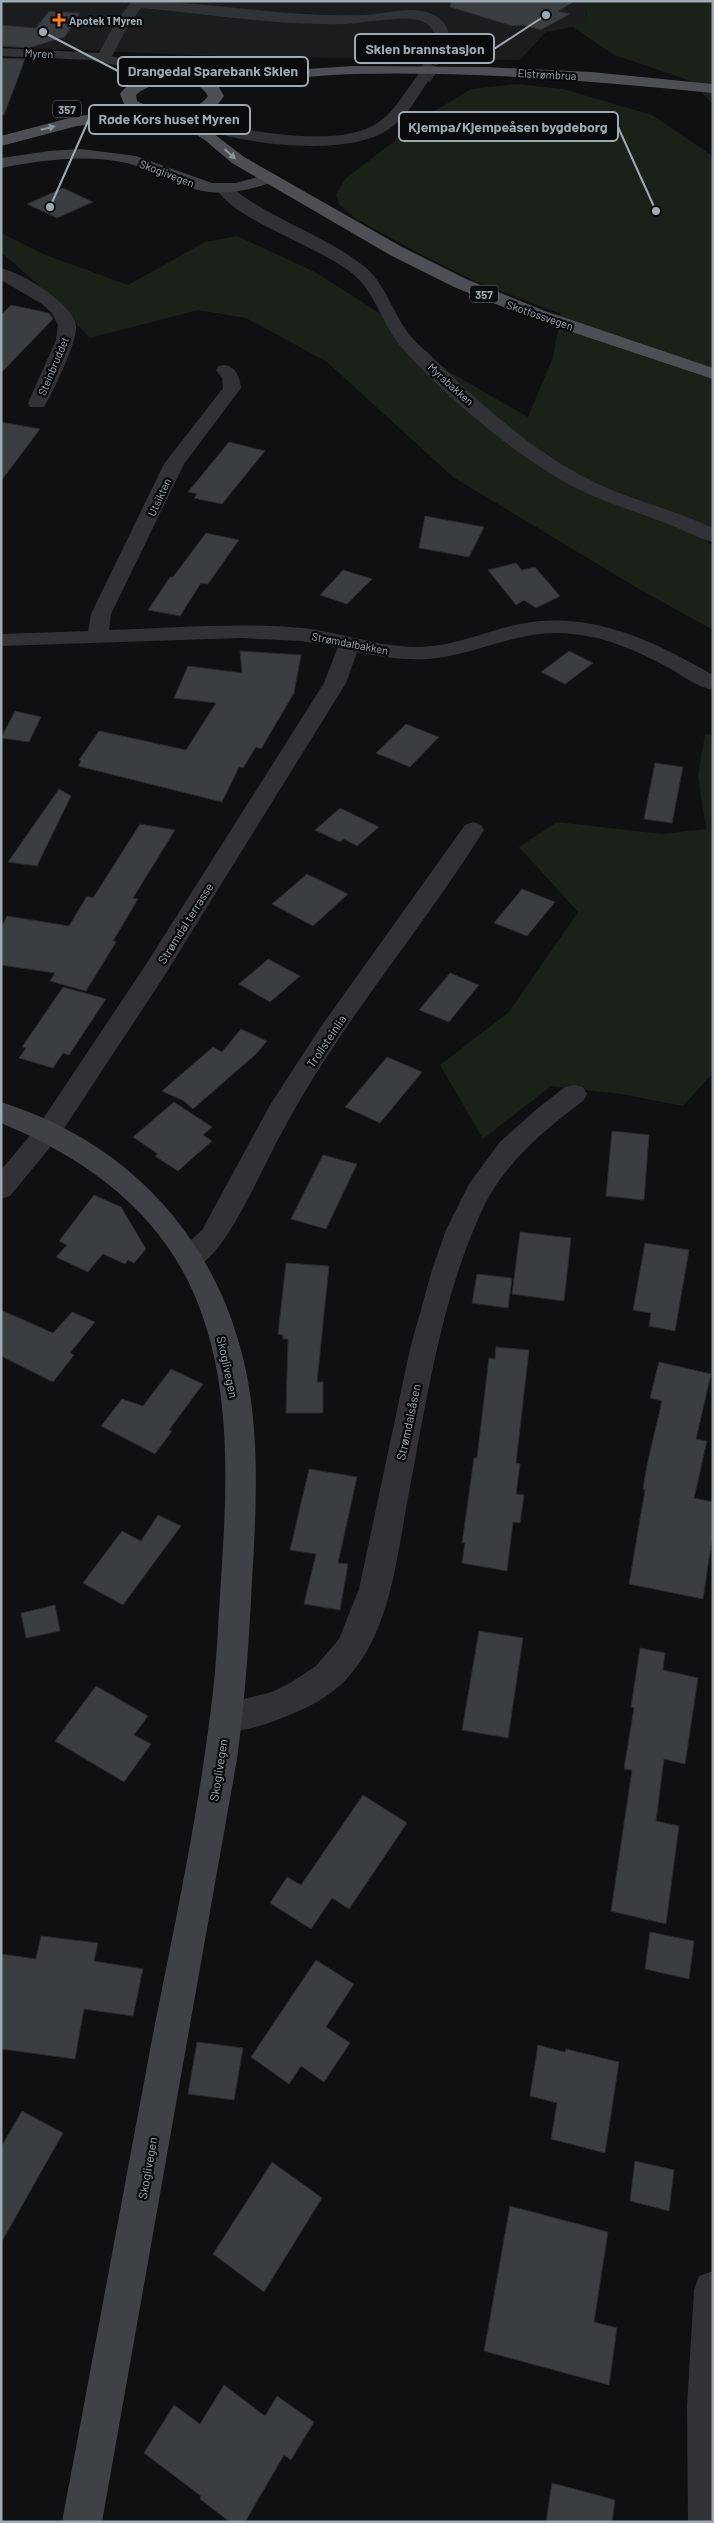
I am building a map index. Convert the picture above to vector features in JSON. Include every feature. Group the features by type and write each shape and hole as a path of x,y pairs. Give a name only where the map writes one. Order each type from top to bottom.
{"main road":[{"name":"Elstrømbrua","path":"198,80 318,72 555,74 713,89"},
{"name":"Elstrømbrua","path":"212,101 274,83 380,72"},
{"name":"357","path":"1,141 77,121 152,114 177,115 195,112 212,101 212,87 198,80 176,77 154,79 114,95"},
{"name":"357","path":"134,87 128,94 130,103 135,108 152,114"},
{"name":"Skotfossvegen","path":"212,101 228,132 272,178"},
{"name":"357","path":"1,128 81,105"},
{"name":"Skotfossvegen","path":"177,115 200,128 238,160 388,247 460,284 539,315 713,374"}],"street":[{"path":"105,58 121,25 138,2 339,20 385,18 411,13 436,22 440,28 443,47 436,61"},
{"name":"Myren","path":"1,52 105,58 176,77"},
{"name":"Myren","path":"105,58 123,66 134,87"},
{"path":"228,132 294,140 367,135 389,121 423,78"},
{"name":"Skoglivegen","path":"1,163 50,155 114,156 159,168 199,186 224,189 272,178"},
{"name":"Myrabakken","path":"224,189 239,204 332,253 367,277 396,329 407,343 479,410 538,457 584,485 713,536"},
{"name":"Steinbruddet","path":"1,273 48,300 58,309 67,325 65,340 37,403"},
{"name":"Utsikten","path":"98,636 101,614 174,464 232,388 231,378 225,370"},
{"name":"Strømdalbakken","path":"1,640 98,636 280,633 320,637 377,650 419,653 446,650 541,627 579,627 603,632 641,645 713,684"},
{"name":"Strømdal terrasse","path":"1,1189 48,1132 158,967 319,710 342,669 349,644"},
{"name":"Trollsteinlia","path":"190,1258 212,1238 279,1112 329,1034 473,830"},
{"name":"Strømdalsåsen","path":"227,1717 250,1714 278,1705 304,1692 322,1680 340,1664 356,1638 376,1577 428,1330 455,1242 478,1191 494,1166 528,1129 574,1094"},
{"name":"Skoglivegen","path":"1,1112 48,1132 79,1148 112,1171 137,1192 190,1258 215,1312 228,1361 236,1410 241,1463 241,1518 227,1717 200,1878 82,2522"},
{"path":"708,2522 708,2353 713,2290"}],"shaded area":[{"path":"1,1 581,1 586,9 587,18 585,22 573,27 546,32 520,60 246,57 1,47"},
{"path":"581,1 713,1 713,105 691,81 614,55 573,27 587,17 586,10"},
{"path":"517,84 563,89 652,115 713,156 713,531 703,536 713,546 713,630 639,589 453,477 327,362 246,318 198,310 90,338 43,289 1,252 1,233 43,254 128,285 205,242 237,236 315,272 384,316 448,371 528,417 553,357 561,314 475,281 415,251 356,219 339,204 336,194 346,178 431,113 471,89"},
{"path":"705,734 713,735 713,1073 683,1106 621,1094 551,1086 483,1139 440,1065 509,1012 578,912 519,847 557,822 662,834 706,829 698,776"}],"building":[{"path":"451,1 575,1 559,11 570,14 541,30 523,25 512,26 450,7"},
{"path":"49,11 80,13 65,37 29,48 1,46 1,25 36,28"},
{"path":"1,58 25,59 4,115 1,114"},
{"path":"63,188 93,202 57,218 27,204"},
{"path":"11,305 49,313 53,319 1,373 1,315"},
{"path":"1,422 40,429 1,481"},
{"path":"229,442 265,451 222,504 194,498 197,494 188,492"},
{"path":"425,516 484,527 469,557 419,548"},
{"path":"206,533 239,540 208,584 201,583 180,616 148,610 170,577 173,577"},
{"path":"516,563 522,570 535,567 560,596 536,608 524,600 516,605 488,570"},
{"path":"343,570 372,579 347,604 320,595"},
{"path":"240,651 301,655 294,693 261,749 256,747 243,768 239,767 222,802 78,766 81,761 79,760 99,731 186,750 216,703 174,698 188,666 242,673"},
{"path":"569,651 593,663 565,684 541,672"},
{"path":"15,711 41,717 29,742 1,738"},
{"path":"406,724 439,737 410,767 376,753"},
{"path":"655,763 683,767 672,823 644,819"},
{"path":"59,789 71,796 37,866 8,862"},
{"path":"340,808 379,827 357,846 344,839 340,842 315,830"},
{"path":"140,824 175,830 133,898 138,899 113,941 116,942 86,991 50,981 55,973 1,965 1,928 7,916 69,926 87,896 93,898"},
{"path":"307,874 348,894 313,926 272,904"},
{"path":"522,889 555,902 527,936 494,923"},
{"path":"268,959 300,976 270,1002 239,984"},
{"path":"450,973 479,985 449,1022 419,1010"},
{"path":"63,987 106,999 69,1055 63,1053 53,1068 19,1058 26,1048 22,1047"},
{"path":"241,1029 267,1041 256,1054 193,1109 184,1101 162,1091 213,1047 222,1052"},
{"path":"387,1057 422,1072 380,1123 345,1107"},
{"path":"174,1102 212,1127 203,1135 212,1141 178,1171 155,1156 158,1154 133,1137"},
{"path":"612,1131 649,1135 644,1200 606,1196"},
{"path":"323,1155 357,1164 326,1229 291,1219"},
{"path":"94,1195 121,1207 146,1249 134,1263 128,1260 125,1264 103,1254 88,1272 56,1257 67,1245 59,1241"},
{"path":"520,1232 571,1238 564,1301 512,1294"},
{"path":"645,1243 689,1250 675,1331 649,1326 651,1313 633,1310"},
{"path":"286,1263 329,1266 317,1382 323,1382 323,1413 286,1413 288,1339 283,1339 283,1335 278,1334"},
{"path":"477,1274 512,1278 508,1308 472,1303"},
{"path":"1,1310 53,1333 72,1312 95,1322 70,1353 74,1355 53,1382 1,1356"},
{"path":"496,1347 529,1350 516,1463 520,1464 516,1494 524,1495 520,1523 513,1522 507,1571 462,1563 465,1543 462,1543 474,1458 477,1458 489,1358 495,1359"},
{"path":"659,1362 711,1374 696,1439 707,1441 694,1498 713,1502 713,1532 703,1599 629,1584 645,1490 643,1489 647,1465 662,1401 650,1398"},
{"path":"171,1369 203,1384 169,1430 172,1431 155,1454 101,1426 122,1399 143,1406"},
{"path":"309,1469 357,1477 338,1563 348,1564 340,1610 304,1604 316,1554 290,1550"},
{"path":"158,1515 181,1526 123,1605 83,1583 122,1531 141,1541"},
{"path":"55,1605 60,1631 26,1638 21,1613"},
{"path":"479,1631 523,1638 508,1738 462,1730"},
{"path":"640,1648 665,1653 663,1670 698,1678 685,1764 664,1759 656,1821 679,1826 666,1924 611,1911 632,1770 624,1769 634,1708 631,1707"},
{"path":"96,1686 148,1716 134,1735 151,1744 124,1782 55,1741"},
{"path":"363,1795 407,1823 349,1909 332,1898 311,1929 270,1903 287,1877 301,1885"},
{"path":"650,1932 694,1941 689,1979 645,1969"},
{"path":"41,1936 98,1943 94,1961 143,1969 133,2016 84,2009 75,2059 1,2049 1,1954 36,1959"},
{"path":"316,1960 354,1984 326,2027 350,2043 324,2082 301,2066 289,2084 251,2057"},
{"path":"197,2042 243,2048 234,2100 188,2094"},
{"path":"538,2045 565,2052 566,2049 619,2062 605,2153 551,2139 557,2103 530,2096"},
{"path":"22,2111 63,2133 1,2243 1,2147"},
{"path":"635,2161 674,2170 669,2211 630,2201"},
{"path":"272,2162 322,2198 264,2292 213,2254"},
{"path":"510,2206 608,2232 594,2322 617,2328 609,2385 484,2351"},
{"path":"224,2385 265,2416 277,2396 314,2422 291,2460 284,2455 245,2522 230,2522 200,2499 201,2496 144,2453 174,2405 200,2424"},
{"path":"552,2483 615,2500 612,2522 546,2522"}],"tunnel":[{"path":"423,78 435,61"}],"place":[{"name":"Skien brannstasjon","path":"546,15"},
{"name":"Apotek 1 Myren","path":"59,20"},
{"name":"Drangedal Sparebank Skien","path":"43,32"},
{"name":"Røde Kors huset Myren","path":"50,207"},
{"name":"Kjempa/Kjempeåsen bygdeborg","path":"656,211"}]}
